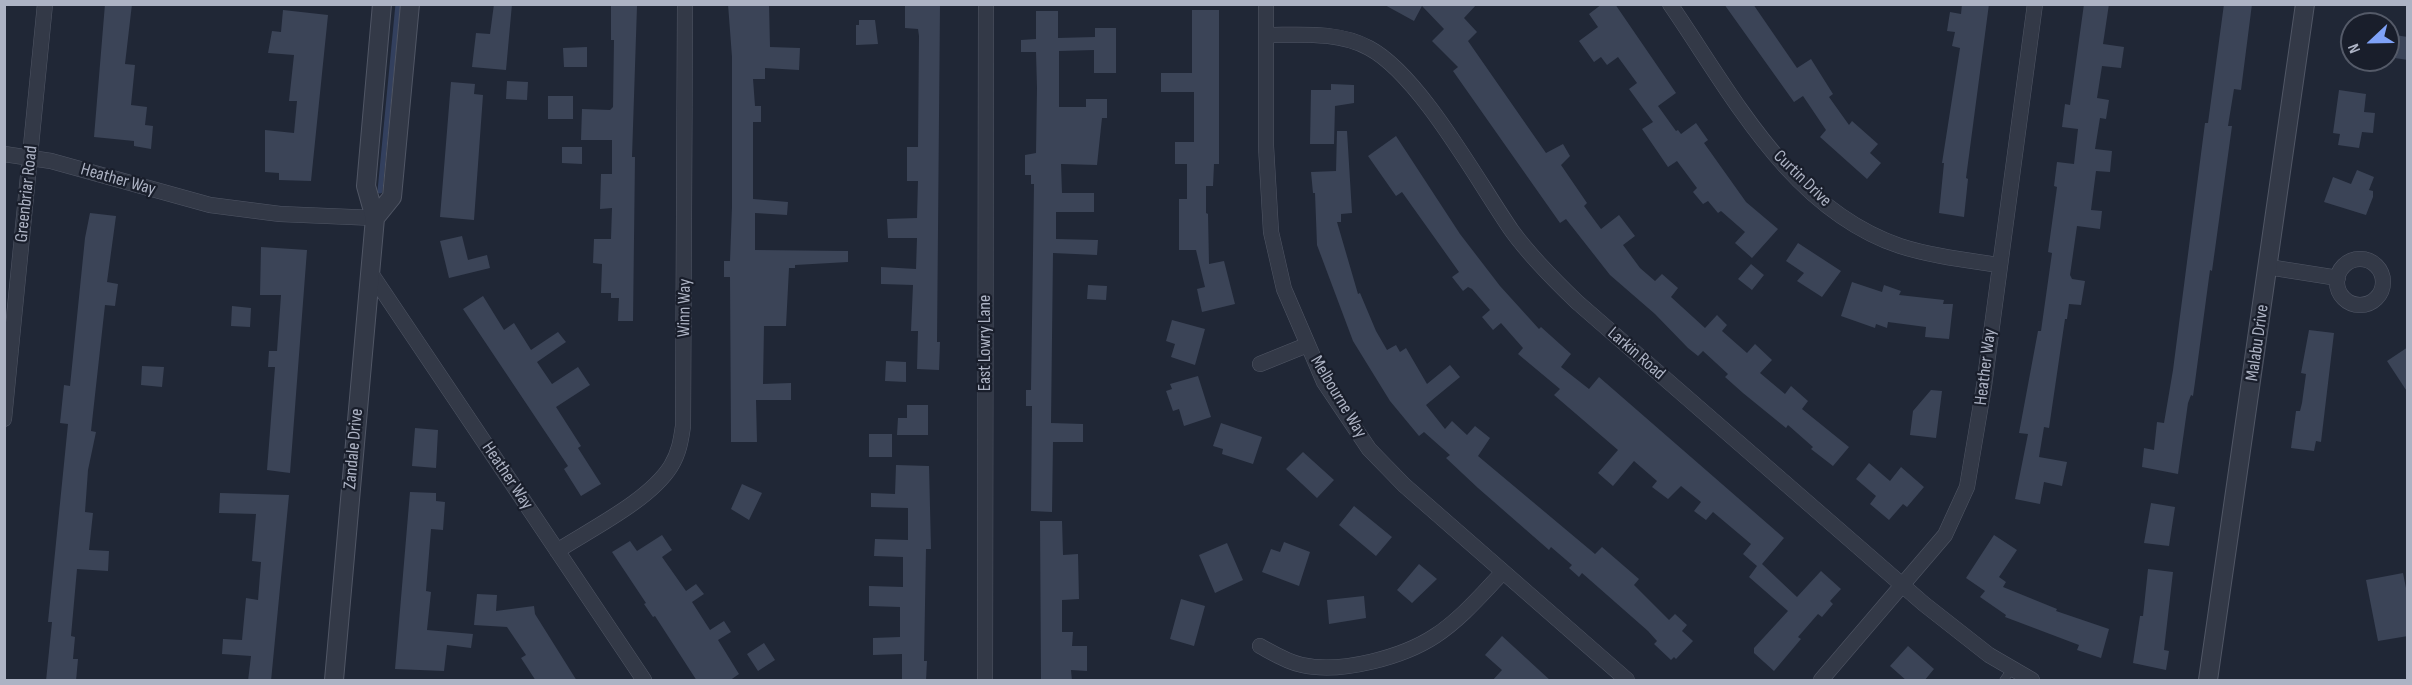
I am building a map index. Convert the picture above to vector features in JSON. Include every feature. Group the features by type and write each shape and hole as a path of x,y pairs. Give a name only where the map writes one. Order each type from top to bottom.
{"street":[{"name":"Greenbriar Road","path":"4,419 45,4"},
{"name":"Zandale Drive","path":"334,681 375,218 366,186 382,4"},
{"path":"375,218 392,197 410,4"},
{"name":"Winn Way","path":"557,551 636,499 662,478 679,449 683,426 685,4"},
{"name":"East Lowry Lane","path":"985,681 986,4"},
{"name":"Melbourne Way","path":"1266,4 1267,201 1271,232 1284,289 1324,382 1369,448 1404,485 1627,681"},
{"name":"Curtin Drive","path":"1670,4 1778,158 1821,201 1854,223 1899,246 1999,265"},
{"name":"Heather Way","path":"1821,681 1945,535 1967,487 1984,386 2035,4"},
{"name":"Malabu Drive","path":"2208,681 2305,4"},
{"name":"Larkin Road","path":"1266,35 1342,38 1357,42 1384,57 1400,71 1429,107 1514,232 1549,275 1657,374 2008,675 2032,681"},
{"name":"Heather Way","path":"4,154 66,165 210,205 280,214 375,218"},
{"path":"2268,267 2338,278"},
{"name":"Heather Way","path":"370,272 644,681"},
{"path":"1260,364 1307,345"},
{"path":"1260,646 1301,665 1352,665 1385,658 1435,636 1464,612 1503,572"}],"building":[{"path":"105,4 132,4 125,64 135,65 131,105 147,107 145,125 153,126 151,149 134,146 134,141 94,137"},
{"path":"494,4 512,4 506,70 472,67 476,33 490,34"},
{"path":"728,4 769,4 770,47 800,48 799,70 765,68 765,79 753,79 755,106 761,106 761,122 753,122 753,199 788,202 787,215 755,213 755,250 848,251 848,262 795,265 795,268 789,268 786,326 764,326 763,384 791,383 791,400 756,400 757,442 731,442 730,277 724,277 724,261 730,261 732,207 732,57"},
{"path":"940,4 937,342 940,342 939,370 917,369 918,331 911,331 913,285 881,284 881,267 916,269 917,238 888,238 887,219 917,218 918,181 907,181 907,147 918,147 919,36 918,29 905,28 905,6"},
{"path":"1383,4 1477,4 1464,18 1477,32 1468,41 1546,153 1563,144 1570,156 1561,165 1587,203 1584,206 1601,229 1619,215 1635,236 1623,245 1640,268 1655,281 1662,274 1678,288 1671,297 1705,328 1717,315 1727,325 1722,331 1747,353 1755,344 1772,360 1760,373 1785,394 1791,386 1808,401 1802,409 1849,447 1833,466 1811,449 1813,447 1788,425 1786,428 1743,393 1725,377 1728,374 1703,351 1698,356 1688,348 1655,314 1610,275 1566,219 1560,223 1453,71 1458,67 1432,41 1444,29 1422,6 1414,21"},
{"path":"1602,4 1615,4 1676,93 1658,106 1676,131 1678,130 1681,134 1696,123 1708,140 1704,143 1746,202 1778,229 1752,258 1735,243 1745,232 1721,211 1718,213 1708,201 1703,204 1693,192 1697,188 1677,161 1668,167 1642,129 1653,122 1629,89 1637,83 1618,57 1607,65 1601,57 1594,62 1579,41 1598,27 1589,14"},
{"path":"1724,4 1753,4 1797,68 1811,59 1833,94 1829,97 1849,125 1852,121 1878,144 1870,153 1881,163 1867,179 1820,137 1826,130 1803,96 1794,102"},
{"path":"1962,4 1989,4 1966,178 1968,179 1964,217 1939,213 1944,163 1942,163 1960,48 1952,46 1955,32 1947,31 1950,12 1961,14"},
{"path":"2084,4 2109,4 2103,44 2124,47 2121,68 2102,66 2097,98 2109,100 2106,119 2100,118 2095,149 2112,151 2110,172 2096,171 2091,210 2102,211 2100,229 2077,226 2070,275 2072,279 2085,281 2081,305 2069,304 2067,319 2065,319 2049,428 2044,427 2039,457 2067,462 2062,486 2044,482 2040,504 2015,499 2028,434 2019,433 2038,331 2041,331 2052,253 2048,252 2057,187 2054,186 2057,162 2074,164 2078,129 2062,127 2065,104 2070,105"},
{"path":"2224,4 2252,4 2241,90 2234,89 2228,126 2232,126 2212,271 2210,270 2193,396 2191,395 2188,403 2178,474 2142,467 2144,448 2154,450 2157,422 2164,423 2205,123 2208,123"},
{"path":"611,5 637,6 632,157 635,157 633,321 618,321 619,298 611,298 611,293 601,293 602,264 593,263 594,239 611,239 612,208 600,209 601,174 612,174 612,140 581,140 582,109 610,110 613,107 614,40 611,40"},
{"path":"283,10 328,15 311,181 279,180 279,173 265,172 265,130 294,133 297,101 289,101 294,55 268,53 272,31 281,32"},
{"path":"1192,10 1219,10 1219,164 1214,164 1213,186 1206,186 1206,213 1208,214 1209,264 1224,261 1235,304 1202,312 1197,289 1205,287 1196,250 1179,250 1179,199 1187,199 1187,164 1175,164 1175,142 1194,142 1194,92 1161,92 1161,73 1192,73"},
{"path":"1036,11 1058,11 1058,38 1095,37 1095,28 1116,28 1116,73 1094,73 1094,50 1059,51 1059,107 1086,107 1086,99 1107,99 1107,118 1102,118 1097,165 1061,164 1062,193 1094,193 1094,212 1056,212 1056,239 1098,240 1097,255 1053,253 1051,423 1083,424 1083,442 1053,442 1052,512 1031,511 1032,406 1026,406 1026,390 1031,390 1034,184 1031,184 1031,175 1025,175 1025,155 1036,153 1037,88 1036,52 1021,52 1021,40 1036,39"},
{"path":"859,20 875,20 878,44 856,45 856,25 859,25"},
{"path":"2400,36 2408,37 2408,60 2400,59"},
{"path":"587,47 587,67 564,67 563,48"},
{"path":"507,81 528,82 527,100 506,99"},
{"path":"451,82 475,84 474,94 483,95 474,220 440,217"},
{"path":"1331,84 1354,85 1354,103 1335,106 1334,144 1310,144 1311,90 1331,90"},
{"path":"2339,90 2366,94 2364,112 2375,113 2373,133 2362,132 2359,148 2338,145 2340,134 2333,133"},
{"path":"548,96 573,96 573,119 548,119"},
{"path":"1337,131 1347,131 1352,213 1341,214 1341,222 1337,222 1358,294 1360,293 1376,331 1387,350 1396,345 1400,352 1406,348 1427,384 1450,365 1460,377 1426,405 1445,429 1452,421 1467,435 1475,426 1490,438 1478,456 1595,554 1602,547 1639,579 1634,585 1669,620 1675,614 1687,625 1682,631 1693,641 1676,659 1674,657 1671,660 1654,644 1657,641 1648,631 1582,573 1579,577 1569,568 1572,565 1551,547 1549,550 1478,488 1446,458 1450,455 1424,432 1419,436 1390,401 1353,341 1317,245 1315,193 1313,193 1311,172 1336,171"},
{"path":"1396,136 1460,234 1500,286 1539,329 1541,327 1571,354 1561,367 1589,389 1599,377 1784,538 1762,564 1797,597 1821,571 1841,589 1830,601 1833,604 1822,617 1818,614 1798,637 1801,639 1774,671 1754,653 1754,648 1788,611 1749,577 1757,566 1743,554 1751,544 1713,512 1706,520 1694,511 1701,502 1681,486 1668,499 1652,487 1657,481 1634,461 1613,486 1598,473 1618,450 1554,395 1560,389 1518,354 1523,348 1501,323 1493,330 1482,317 1490,310 1472,289 1468,287 1463,291 1452,277 1459,272 1402,192 1396,196 1368,156"},
{"path":"562,147 582,147 582,164 562,163"},
{"path":"2357,170 2374,177 2369,190 2373,191 2373,197 2366,215 2324,202 2333,177 2351,184"},
{"path":"90,213 116,216 107,282 118,284 115,306 105,305 91,431 96,432 88,470 85,512 93,513 89,550 109,551 108,571 77,569 71,636 75,637 73,659 78,659 76,681 46,681 52,622 48,622 68,424 60,423 64,385 70,386 85,238"},
{"path":"462,236 468,260 487,255 490,268 449,278 440,241"},
{"path":"1798,243 1841,271 1822,297 1797,281 1804,273 1786,261"},
{"path":"261,247 307,250 290,473 267,470 275,367 268,367 269,351 277,351 281,295 260,295"},
{"path":"1751,264 1764,275 1752,290 1738,279"},
{"path":"1852,282 1882,292 1884,285 1901,291 1899,295 1944,300 1943,304 1953,304 1949,339 1925,337 1926,327 1888,322 1887,328 1876,324 1875,328 1841,316"},
{"path":"1088,285 1107,286 1106,300 1087,299"},
{"path":"483,296 504,330 514,323 531,350 558,332 566,342 537,362 552,384 578,367 590,385 556,407 581,446 578,448 601,484 581,496 564,469 568,466 463,309"},
{"path":"232,306 251,308 250,327 231,326"},
{"path":"1172,320 1205,329 1195,365 1171,357 1175,344 1166,341"},
{"path":"2309,330 2334,333 2321,442 2316,441 2314,451 2291,448 2296,411 2300,411 2302,403 2306,374 2301,373"},
{"path":"2408,347 2408,393 2387,361"},
{"path":"886,361 906,362 906,382 885,381"},
{"path":"142,366 164,367 162,387 141,385"},
{"path":"1198,376 1211,417 1184,426 1179,409 1173,411 1166,391 1172,389 1170,384"},
{"path":"1931,390 1942,391 1936,438 1910,435 1913,411"},
{"path":"907,405 928,405 928,435 897,435 898,418 907,418"},
{"path":"1221,423 1262,437 1253,464 1222,454 1223,449 1213,446"},
{"path":"415,428 438,430 436,468 412,466"},
{"path":"869,434 892,434 892,457 869,457"},
{"path":"1303,452 1334,480 1317,498 1286,469"},
{"path":"1869,463 1890,481 1901,467 1924,487 1907,507 1903,504 1889,520 1870,504 1876,496 1856,479"},
{"path":"896,465 929,466 931,549 926,549 924,661 927,661 926,681 902,681 902,654 873,655 873,638 900,637 900,607 869,606 869,586 903,587 903,557 874,556 875,539 908,540 908,508 871,507 871,493 895,494"},
{"path":"742,484 762,493 749,520 731,509"},
{"path":"410,492 436,493 436,501 445,502 443,530 431,529 426,591 431,592 427,630 473,634 471,648 447,645 444,671 395,669"},
{"path":"220,493 289,495 271,681 248,681 251,656 222,654 223,639 242,640 246,598 258,600 261,562 252,561 256,514 219,513"},
{"path":"2151,503 2175,507 2169,546 2144,543"},
{"path":"1354,506 1392,537 1376,556 1339,525"},
{"path":"1040,521 1062,521 1063,555 1078,554 1079,599 1062,600 1062,632 1073,632 1072,646 1087,646 1087,671 1071,670 1072,681 1041,681"},
{"path":"662,535 672,550 662,557 686,591 696,584 704,594 692,602 710,630 724,621 731,632 718,640 739,674 729,681 697,681 655,616 653,617 644,604 646,603 612,552 630,541 637,551"},
{"path":"1994,535 2017,550 1999,577 2006,582 2003,587 2057,609 2056,611 2109,629 2101,658 2077,650 2079,645 2005,617 2006,615 1980,597 1985,591 1966,578"},
{"path":"1284,542 1310,552 1299,586 1262,572 1271,549 1280,552"},
{"path":"1227,543 1243,580 1215,593 1199,555"},
{"path":"1419,564 1437,579 1412,603 1397,590"},
{"path":"2148,569 2173,572 2164,650 2169,651 2166,670 2133,663 2140,616 2143,616"},
{"path":"2403,573 2408,598 2408,636 2378,641 2366,580"},
{"path":"477,594 497,595 496,611 534,606 535,614 577,681 536,681 521,658 526,655 507,627 474,625"},
{"path":"1364,596 1366,618 1329,624 1327,600"},
{"path":"1181,599 1205,606 1194,646 1170,639"},
{"path":"1502,636 1551,681 1492,681 1502,670 1485,655"},
{"path":"764,643 775,660 758,671 747,654"},
{"path":"1908,646 1934,669 1924,681 1907,681 1890,666"}],"waterway":[{"path":"380,191 398,4"}]}
